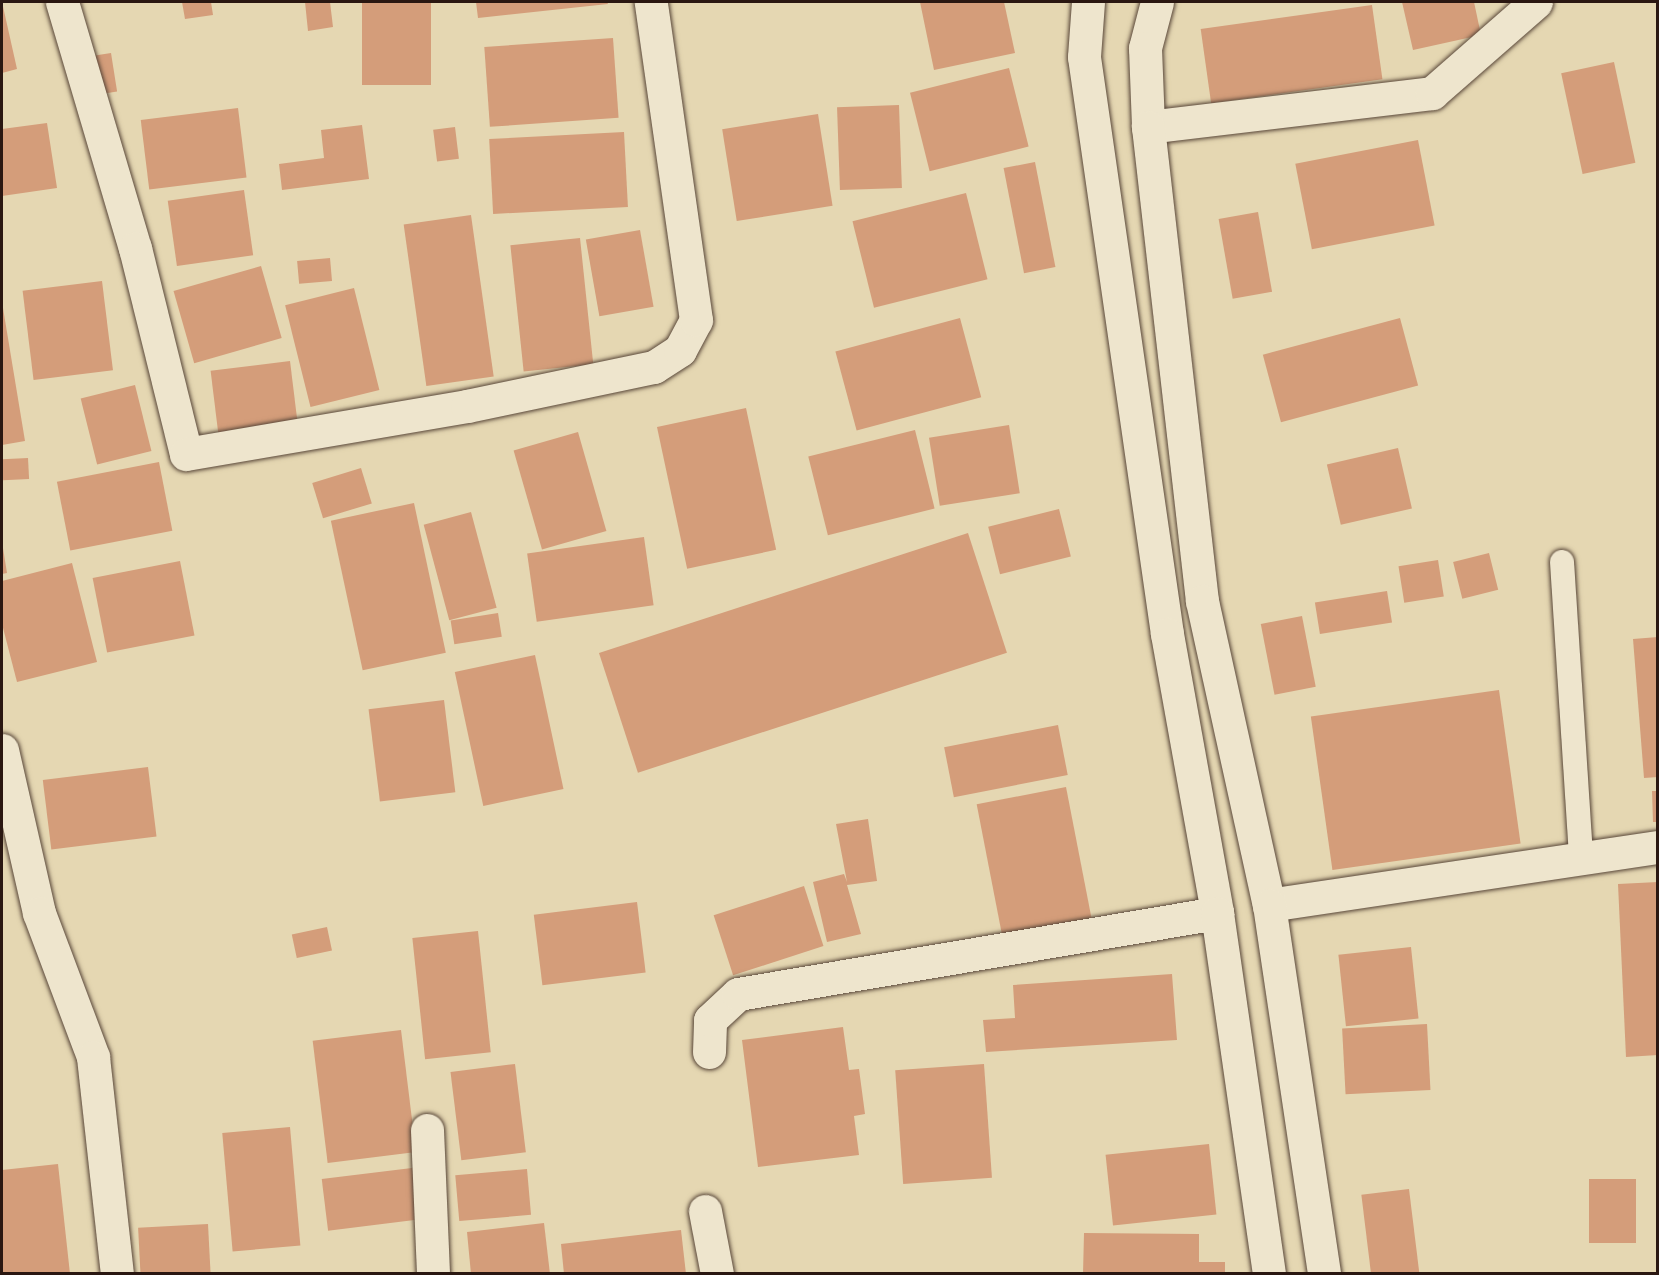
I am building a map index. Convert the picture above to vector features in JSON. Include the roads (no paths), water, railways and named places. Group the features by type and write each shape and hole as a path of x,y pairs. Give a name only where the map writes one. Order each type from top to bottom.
{"street":[{"path":"62,2 135,248 186,454 654,367 680,350 696,320 651,2"},
{"path":"1088,2 1084,57 1167,633 1217,914 1269,1274"},
{"path":"1156,2 1145,48 1148,127 1202,601 1269,905 1324,1274"},
{"path":"1148,127 1432,93 1536,2"},
{"path":"2,750 39,913 93,1057 117,1274"},
{"path":"1269,905 1658,847"},
{"path":"709,1052 710,1020 738,994 1217,914"},
{"path":"427,1130 433,1274"},
{"path":"705,1211 717,1274"}],"lane":[{"path":"1562,562 1581,859"}]}
